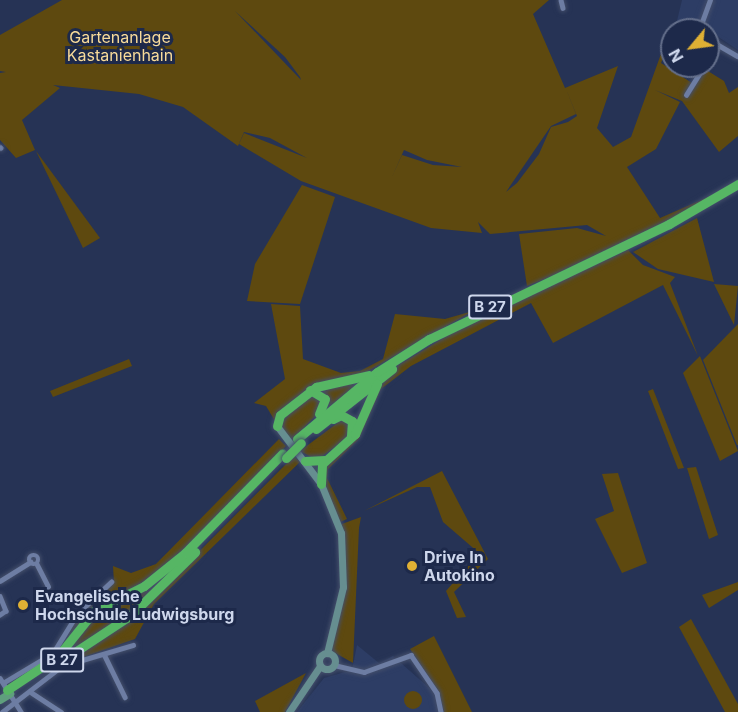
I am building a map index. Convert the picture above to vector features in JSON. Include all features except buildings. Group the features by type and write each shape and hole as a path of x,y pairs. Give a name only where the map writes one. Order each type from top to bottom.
{"highway":[{"name":"B 27","path":"641,241 738,184"},
{"name":"B 27","path":"316,425 392,369 467,324 641,241 738,191"},
{"name":"B 27","path":"4,687 115,627 299,441 377,372 464,320 610,256"},
{"name":"B 27","path":"325,460 350,438 370,396 392,369"},
{"name":"B 27","path":"277,426 280,415 310,390 377,372"},
{"name":"B 27","path":"310,390 326,399 316,425"},
{"name":"B 27","path":"316,425 344,416 353,426 350,438"},
{"name":"B 27","path":"4,687 58,656 94,611 160,575 284,456"},
{"path":"304,461 325,460 321,484"}],"main road":[{"path":"277,426 321,484 338,523 344,562 340,603 327,653 334,665 320,666"},
{"path":"289,712 320,666 320,656 327,653"},
{"name":"B 27","path":"0,700 4,687"}],"street":[{"path":"561,0 563,8"},
{"path":"703,18 710,0"},
{"path":"720,46 738,56"},
{"path":"686,95 697,78"},
{"path":"0,582 36,556 37,564 48,586"},
{"path":"30,562 37,564"},
{"path":"21,712 4,687 53,654 77,614 111,582"},
{"path":"0,596 6,611 0,615"},
{"path":"2,712 32,693 62,666 133,645"},
{"path":"104,654 125,697"},
{"path":"334,665 364,672 411,655 437,693 441,712"},
{"path":"32,693 61,712"}],"shaded area":[{"path":"682,0 738,0 738,50 720,38 720,18 678,18"},
{"path":"357,645 379,663 393,656 435,693 440,712 297,712 324,678 352,670"}],"green space":[{"name":"Gartenanlage Kastanienhain","path":"62,0 549,0 533,14 565,88 618,66 597,128 613,147 631,137 660,57 660,78 684,78 692,83 683,99 697,78 719,78 724,81 729,93 738,87 738,136 719,152 682,101 655,90 680,102 656,149 627,167 660,218 738,184 588,262 527,286 519,234 577,228 606,236 587,225 490,234 478,222 482,233 431,228 301,181 239,144 244,133 307,158 270,138 244,132 238,146 183,107 139,94 53,85 60,88 22,120 35,150 16,158 0,140 0,73 6,72 0,71 0,35","holes":["235,11 285,57 301,80","566,89 577,116 568,122 551,127 539,154 517,183 506,192 551,126 576,114","404,150 427,160 462,167 433,165 402,155 391,179"]},
{"path":"36,151 100,238 83,248"},
{"path":"302,185 335,197 300,304 247,301 255,264"},
{"path":"697,218 714,282 658,269 633,252"},
{"path":"628,250 643,265 675,277 670,283 698,356 663,285 553,343 531,303 411,366 381,389 359,439 328,469 327,478 347,519 338,523 320,471 350,438 370,396 392,369 467,324"},
{"path":"714,284 738,286 734,325"},
{"path":"271,304 300,306 303,359 341,373 360,371 383,359 395,314 445,319 473,311 361,375 320,383 275,421 266,406 254,403 285,379"},
{"path":"738,324 738,445 737,445 703,360"},
{"path":"700,356 738,451 720,461 683,373"},
{"path":"129,359 132,366 53,397 50,391"},
{"path":"357,382 352,388 329,407 321,387"},
{"path":"653,389 684,468 678,469 648,391"},
{"path":"311,393 318,393 322,409 291,441 279,423"},
{"path":"344,418 350,423 347,438 317,460 300,451"},
{"path":"279,439 286,446 195,542 148,580 92,609 61,650 77,617 114,583 113,566 131,573 156,564"},
{"path":"294,456 300,462 154,604 135,639 66,663 130,621"},
{"path":"696,467 718,535 709,539 687,468"},
{"path":"442,471 488,559 454,592 466,617 457,618 446,591 479,553 443,522 430,487 417,487 364,511"},
{"path":"618,473 647,563 622,573 595,519 614,511 602,474"},
{"path":"361,517 353,663 330,650 346,575 342,524"},
{"path":"183,561 114,625 58,660 97,613 151,586"},
{"path":"738,582 738,590 709,608 702,595"},
{"path":"691,619 738,704 738,712 725,712 679,627"},
{"path":"434,636 472,712 444,712 439,692 410,649"},
{"path":"306,673 285,712 260,712 255,701"},
{"path":"409,691 417,691 422,696 420,707 409,709 404,704 404,696"}],"place":[{"name":"Drive In Autokino","path":"412,566"},
{"name":"Evangelische Hochschule Ludwigsburg","path":"23,605"}]}
